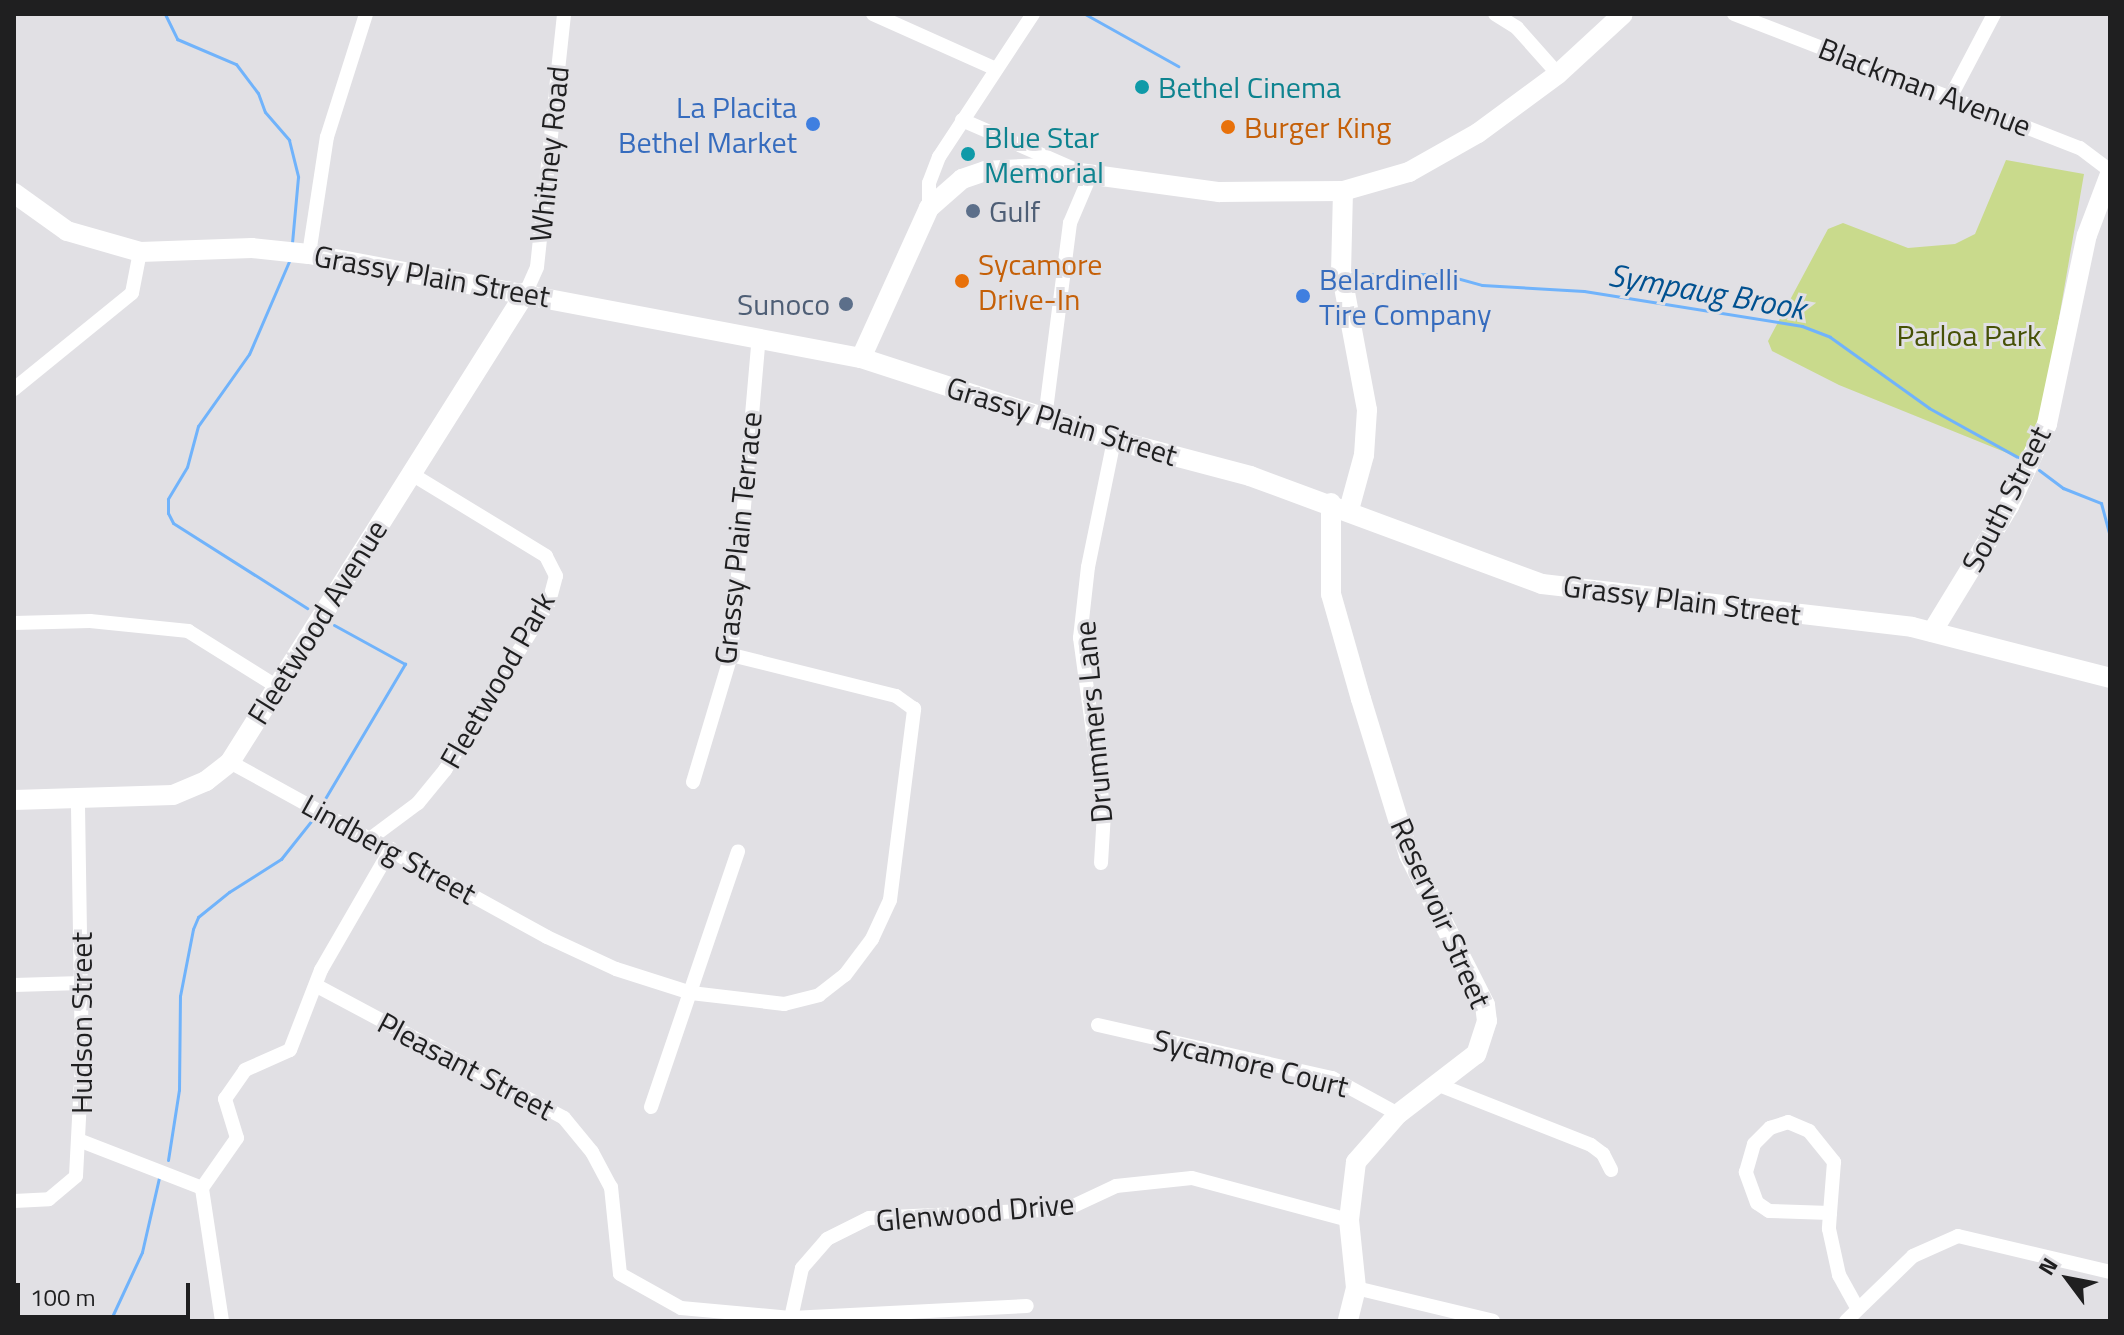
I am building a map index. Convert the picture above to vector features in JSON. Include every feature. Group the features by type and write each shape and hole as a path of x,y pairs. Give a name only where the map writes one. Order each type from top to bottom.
{"main road":[{"path":"861,358 929,208 962,179 985,171 1043,168 1219,192 1343,191 1409,172 1442,155 1558,74 1623,14"},
{"name":"South Street","path":"1932,632 2009,506 2047,424 2090,223 2110,172"},
{"name":"Reservoir Street","path":"1343,191 1341,271 1367,410 1364,455 1340,507 1331,594 1405,843 1434,913 1485,1005 1485,1038 1476,1054 1398,1114 1356,1162 1349,1220 1356,1288 1348,1321"},
{"name":"Grassy Plain Street","path":"14,193 67,231 140,252 295,252 526,292 861,358 1114,440 1340,507 1542,584 1932,632 2110,678"},
{"name":"Fleetwood Avenue","path":"14,800 173,795 206,781 230,762 526,292"}],"street":[{"path":"295,252 366,14"},
{"name":"Whitney Road","path":"526,292 537,267 564,14"},
{"path":"873,14 996,69"},
{"path":"929,208 933,171 962,120 1033,14"},
{"path":"1495,14 1517,28 1558,74"},
{"name":"Blackman Avenue","path":"1734,14 2080,148 2110,172"},
{"path":"1951,96 1994,14"},
{"path":"962,120 1090,176 1070,223 1045,418"},
{"path":"14,389 132,293 140,252"},
{"name":"Grassy Plain Terrace","path":"693,782 731,655 759,337"},
{"name":"Drummers Lane","path":"1101,863 1104,813 1080,638 1088,567 1114,440"},
{"name":"Fleetwood Park","path":"371,838 418,803 445,770 549,602 556,576 546,556 410,473"},
{"path":"14,623 90,621 188,631 276,686"},
{"name":"Lindberg Street","path":"230,762 547,937 616,969 691,993 784,1004 819,995 845,975 872,939 890,900 914,724 907,700 731,655"},
{"name":"Hudson Street","path":"14,1201 49,1199 76,1176 81,1141 82,983 78,799"},
{"path":"222,1321 202,1188 237,1138 225,1106 232,1085 245,1070 290,1050 317,986 391,849"},
{"path":"651,1107 738,851"},
{"path":"14,985 82,983"},
{"name":"Pleasant Street","path":"317,986 564,1118 592,1152 611,1187 620,1274 681,1308 791,1318 1027,1306"},
{"name":"Sycamore Court","path":"1098,1025 1332,1078 1398,1114"},
{"path":"1439,1085 1591,1145 1603,1154 1611,1170"},
{"path":"1830,1213 1769,1211 1757,1203 1746,1172 1754,1144 1770,1128 1788,1122 1809,1131 1825,1147 1834,1162 1830,1213 1839,1275 1857,1308"},
{"path":"81,1141 202,1188"},
{"name":"Glenwood Drive","path":"791,1318 802,1268 827,1239 869,1218 1067,1209 1116,1186 1192,1178 1349,1220"},
{"path":"1846,1321 1913,1256 1958,1236 2110,1272"},
{"path":"1356,1288 1493,1321"}],"green space":[{"name":"Parloa Park","path":"2006,160 2084,174 2040,428 2022,459 1839,385 1772,351 1768,341 1828,229 1843,223 1908,248 1955,244 1975,234"}],"waterway":[{"path":"165,14 177,39 236,64 258,93 265,112 289,140 298,177 292,243"},
{"name":"Sympaug Brook","path":"1085,14 1178,66"},
{"path":"290,259 249,354 198,426 187,467 168,499 168,513 173,523 307,608"},
{"name":"Sympaug Brook","path":"1351,274 1442,274 1482,285 1584,291 1802,326 1830,337 1929,408 2021,459"},
{"name":"Sympaug Brook","path":"2039,470 2063,488 2101,503 2110,536"},
{"path":"323,802 405,664 334,625"},
{"path":"168,1160 179,1090 180,996 198,917 229,892 281,859 316,815"},
{"path":"110,1321 142,1252 159,1178"}],"place":[{"name":"Bethel Cinema","path":"1142,87"},
{"name":"La Placita Bethel Market","path":"813,124"},
{"name":"Burger King","path":"1228,127"},
{"name":"Blue Star Memorial","path":"968,154"},
{"name":"Gulf","path":"973,211"},
{"name":"Sycamore Drive-In","path":"962,281"},
{"name":"Belardinelli Tire Company","path":"1303,296"},
{"name":"Sunoco","path":"846,304"}]}
